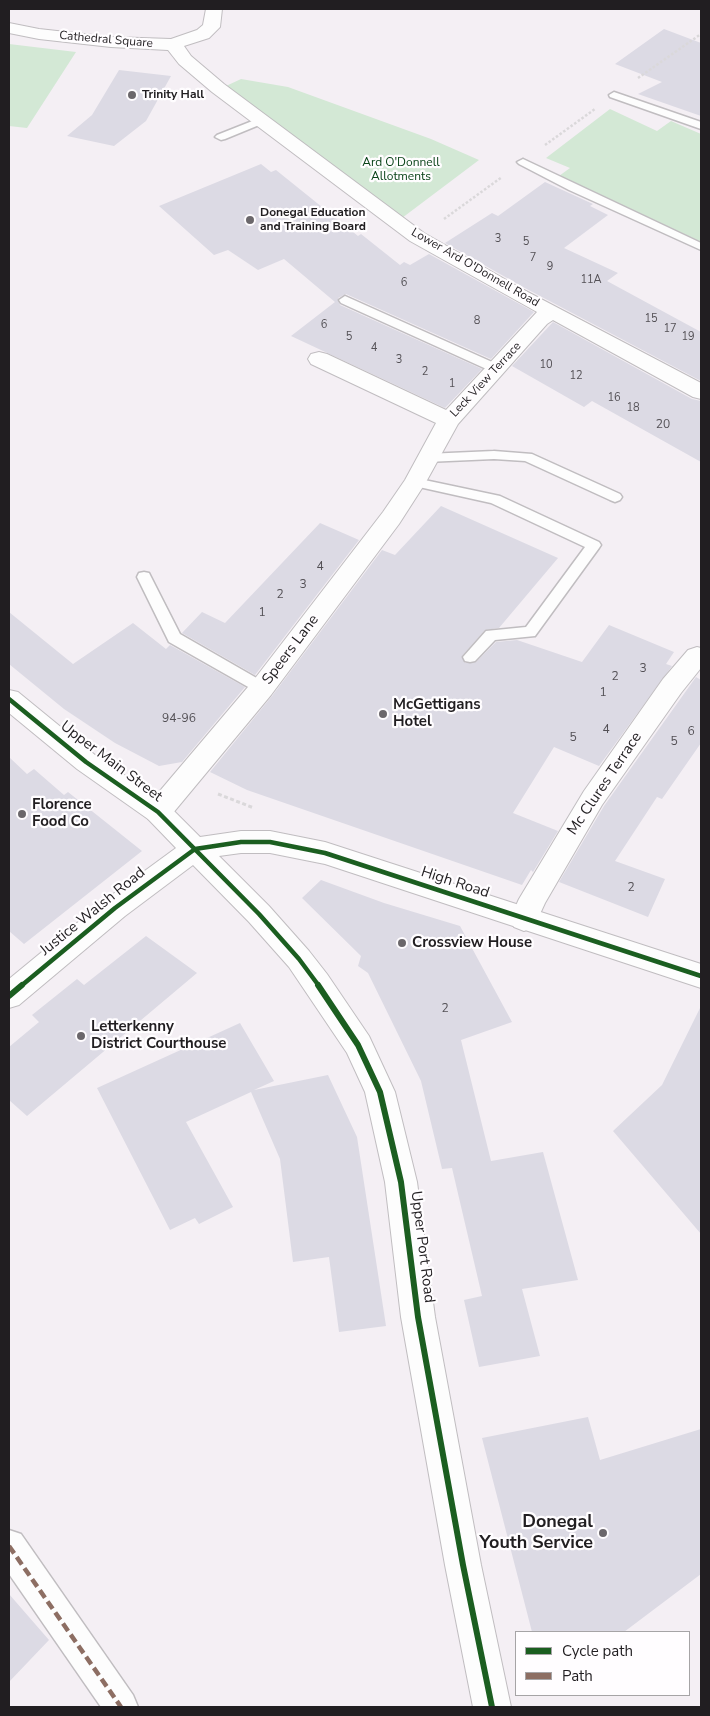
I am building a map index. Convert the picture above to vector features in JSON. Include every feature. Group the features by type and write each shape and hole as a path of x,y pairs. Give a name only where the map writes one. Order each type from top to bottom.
{"street":[{"name":"Cathedral Square","path":"9,28 111,42 154,45 173,44 203,34 210,27 214,9"},
{"name":"Lower Ard O'Donnell Road","path":"173,44 185,60 260,121 417,237 515,293 701,392"},
{"name":"Leck View Terrace","path":"415,482 426,458 449,420 540,320 552,311"},
{"path":"319,359 449,420"},
{"name":"Speers Lane","path":"158,812 262,688 391,518 415,482"},
{"name":"Mc Clures Terrace","path":"524,919 533,899 593,798 672,686 697,656"},
{"name":"Upper Main Street","path":"9,699 86,762 158,812 195,849"},
{"name":"High Road","path":"195,849 241,842 270,842 308,849 701,976"},
{"name":"Justice Walsh Road","path":"9,996 130,896 195,849"},
{"name":"Upper Port Road","path":"195,849 259,914 317,983 358,1045 380,1092 401,1182 419,1327 463,1565 492,1707"},
{"path":"9,1546 121,1707"}],"lane":[{"path":"614,95 701,126"},
{"path":"221,137 260,121"},
{"path":"522,162 573,188 701,247"},
{"path":"345,300 497,369"},
{"path":"426,458 494,455 527,457 615,497"},
{"path":"415,482 495,499 594,545 530,632 491,634 470,657"},
{"path":"144,577 174,638 262,688"}],"path":[{"path":"417,237 701,34"}],"green space":[{"path":"9,44 76,52 27,128 9,126"},
{"name":"Ard O'Donnell Allotments","path":"241,79 288,87 431,139 479,160 402,218 226,86"},
{"path":"610,109 657,131 671,121 701,134 701,242 559,176 570,168 546,158"}],"building":[{"path":"664,29 701,43 701,116 638,94 662,82 615,64"},
{"name":"Trinity Hall","path":"119,70 171,76 146,121 114,146 67,136 92,115"},
{"path":"261,164 271,172 276,170 358,236 361,234 400,265 404,262 410,265 429,254 534,312 491,359 346,294 338,298 340,305 482,369 445,408 291,336 335,302 284,259 258,270 228,250 214,255 159,206"},
{"path":"545,182 593,204 590,206 608,215 564,248 618,273 607,281 701,332 701,381 523,287 445,243 492,213 498,216"},
{"path":"553,322 692,399 701,401 701,462 592,401 584,407 512,366"},
{"name":"McGettigans Hotel","path":"441,506 558,558 499,628 485,630 462,656 465,663 476,662 496,642 517,640 582,662 609,625 674,652 666,664 672,666 599,766 554,747 513,813 558,831 533,872 531,870 522,885 247,790 210,772 272,696 382,550 395,555"},
{"path":"320,523 359,540 255,675 182,633 202,612 225,623"},
{"path":"9,612 73,664 133,623 166,649 170,645 245,687 182,762 159,766 115,743 64,709 9,664"},
{"path":"696,677 701,680 701,743 662,799 657,797 615,861 665,879 648,917 559,882 604,806"},
{"path":"9,757 27,774 34,769 64,795 68,792 142,851 24,944 9,931"},
{"path":"321,880 384,903 460,926 512,1022 461,1040 491,1161 543,1152 578,1280 522,1289 540,1356 479,1367 464,1300 482,1296 452,1168 442,1169 421,1081 368,973 358,966 361,956 302,898"},
{"name":"Letterkenny District Courthouse","path":"146,936 197,973 27,1116 9,1100 9,1047 39,1022 32,1015 77,979 84,985"},
{"path":"701,1006 701,1234 613,1131 662,1085"},
{"path":"240,1023 274,1081 254,1090 328,1075 357,1137 386,1326 339,1332 329,1257 293,1262 280,1159 251,1092 186,1122 233,1207 199,1224 195,1218 170,1230 97,1088"},
{"name":"Donegal Youth Service","path":"588,1417 600,1460 701,1429 701,1574 625,1631 532,1631 482,1438"},
{"path":"9,1594 49,1640 9,1682"}],"marked path":[{"path":"9,1546 121,1707"}],"cycle path":[{"path":"9,699 86,762 158,812 259,914 299,959 358,1045 380,1092 401,1182 418,1317 463,1565 492,1707"},
{"path":"9,996 115,908 195,849 241,842 270,842 325,853 701,976"}],"place":[{"name":"Trinity Hall","path":"132,95"},
{"name":"Donegal Education and Training Board","path":"250,220"},
{"name":"McGettigans Hotel","path":"383,714"},
{"name":"Florence Food Co","path":"22,814"},
{"name":"Crossview House","path":"402,943"},
{"name":"Letterkenny District Courthouse","path":"81,1036"},
{"name":"Donegal Youth Service","path":"603,1533"}]}
